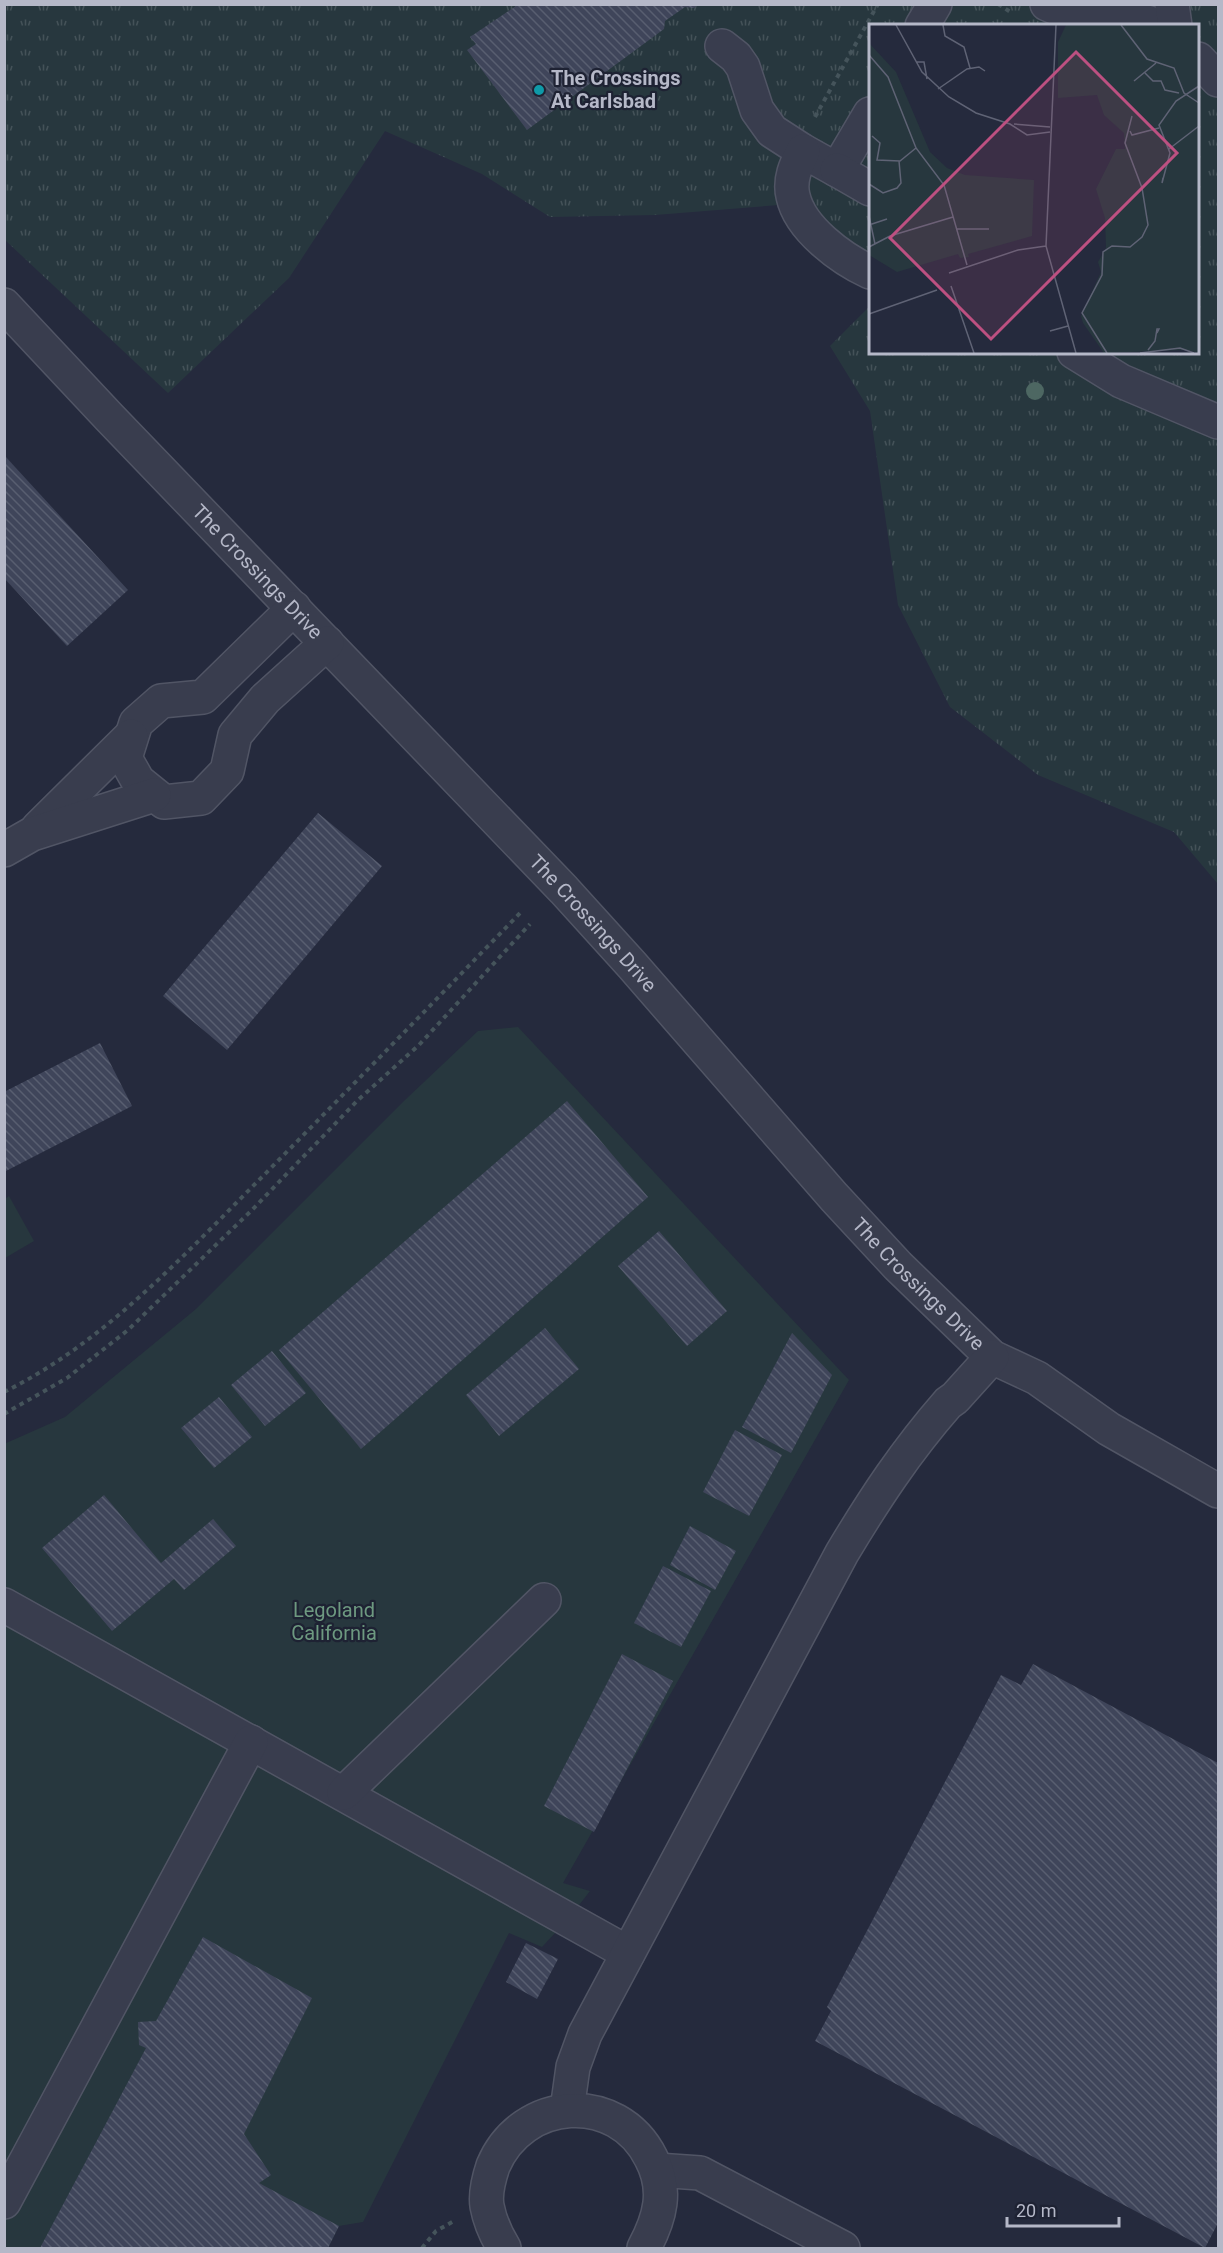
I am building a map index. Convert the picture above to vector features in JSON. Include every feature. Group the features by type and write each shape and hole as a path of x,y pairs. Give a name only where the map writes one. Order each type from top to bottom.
{"street":[{"path":"923,24 935,4"},
{"path":"1047,4 1064,12 1089,17 1164,16"},
{"path":"722,46 736,57 743,67 752,96 764,122 772,131 869,188"},
{"path":"1199,61 1218,80"},
{"path":"837,170 869,116"},
{"path":"803,151 794,170 792,182 792,195 801,217 842,256 869,271"},
{"name":"The Crossings Drive","path":"4,305 564,890 890,1258 992,1357 1037,1378 1109,1429 1218,1491"},
{"path":"1077,354 1121,381 1218,422"},
{"path":"294,608 203,697 161,701 136,723 125,758 138,781 164,802 201,798 226,771 235,735 265,699 327,643"},
{"path":"32,834 131,736"},
{"path":"4,850 32,834 154,795"},
{"path":"567,2110 573,2067 585,2034 842,1553 912,1445 992,1357"},
{"path":"344,1793 544,1600"},
{"path":"4,1605 628,1953"},
{"path":"4,2202 251,1742"},
{"path":"504,2248 493,2229 487,2204 489,2176 500,2151 517,2131 541,2116 567,2110 596,2112 623,2124 644,2144 657,2170 661,2198 656,2225 644,2248"},
{"path":"657,2170 700,2173 843,2248"}],"path":[{"path":"814,119 878,4"},
{"path":"4,1392 34,1377 97,1332 180,1259 520,913"},
{"path":"4,1413 67,1378 128,1330 252,1210 358,1100 419,1045 530,924"}],"green space":[{"name":"The Crossings At Carlsbad","path":"4,5 1218,5 1218,884 1174,832 1038,775 950,707 898,605 870,411 830,346 869,307 869,354 1199,354 1199,24 869,24 869,280 834,263 778,205 655,215 550,217 482,174 385,131 289,278 168,393 5,240"},
{"name":"Legoland California","path":"518,1027 849,1380 563,1883 590,1891 542,1947 509,1933 363,2222 339,2226 328,2248 5,2248 4,1444 65,1417 196,1309 405,1100 478,1031"},
{"path":"9,1196 34,1241 5,1258 5,1199"}],"building":[{"name":"The Crossings At Carlsbad","path":"699,4 694,8 685,7 665,21 664,29 527,130 467,50 476,44 470,37 515,5"},
{"path":"4,455 128,590 67,646 4,578"},
{"path":"318,813 382,866 227,1050 163,996"},
{"path":"100,1043 132,1106 4,1172 4,1092"},
{"path":"567,1101 648,1197 361,1449 279,1350"},
{"path":"659,1231 727,1311 687,1346 618,1266"},
{"path":"545,1328 579,1369 499,1436 466,1395"},
{"path":"792,1333 832,1375 791,1453 742,1427"},
{"path":"272,1351 306,1393 265,1426 231,1385"},
{"path":"219,1397 252,1437 214,1468 181,1428"},
{"path":"735,1430 782,1455 749,1516 703,1492"},
{"path":"104,1495 161,1563 213,1519 236,1546 184,1590 174,1579 112,1631 42,1548"},
{"path":"690,1526 736,1551 715,1590 670,1565"},
{"path":"663,1566 711,1591 681,1647 634,1623"},
{"path":"622,1654 673,1681 594,1832 544,1806"},
{"path":"1033,1664 1218,1763 1218,2223 1205,2248 815,2041 831,2011 827,2007 1001,1675 1021,1685"},
{"path":"203,1937 312,1998 244,2134 271,2175 259,2183 339,2226 328,2248 40,2248 146,2048 139,2045 138,2022 156,2021"},
{"path":"526,1943 558,1959 537,1999 506,1982"}],"place":[{"name":"The Crossings At Carlsbad","path":"539,90"}]}
